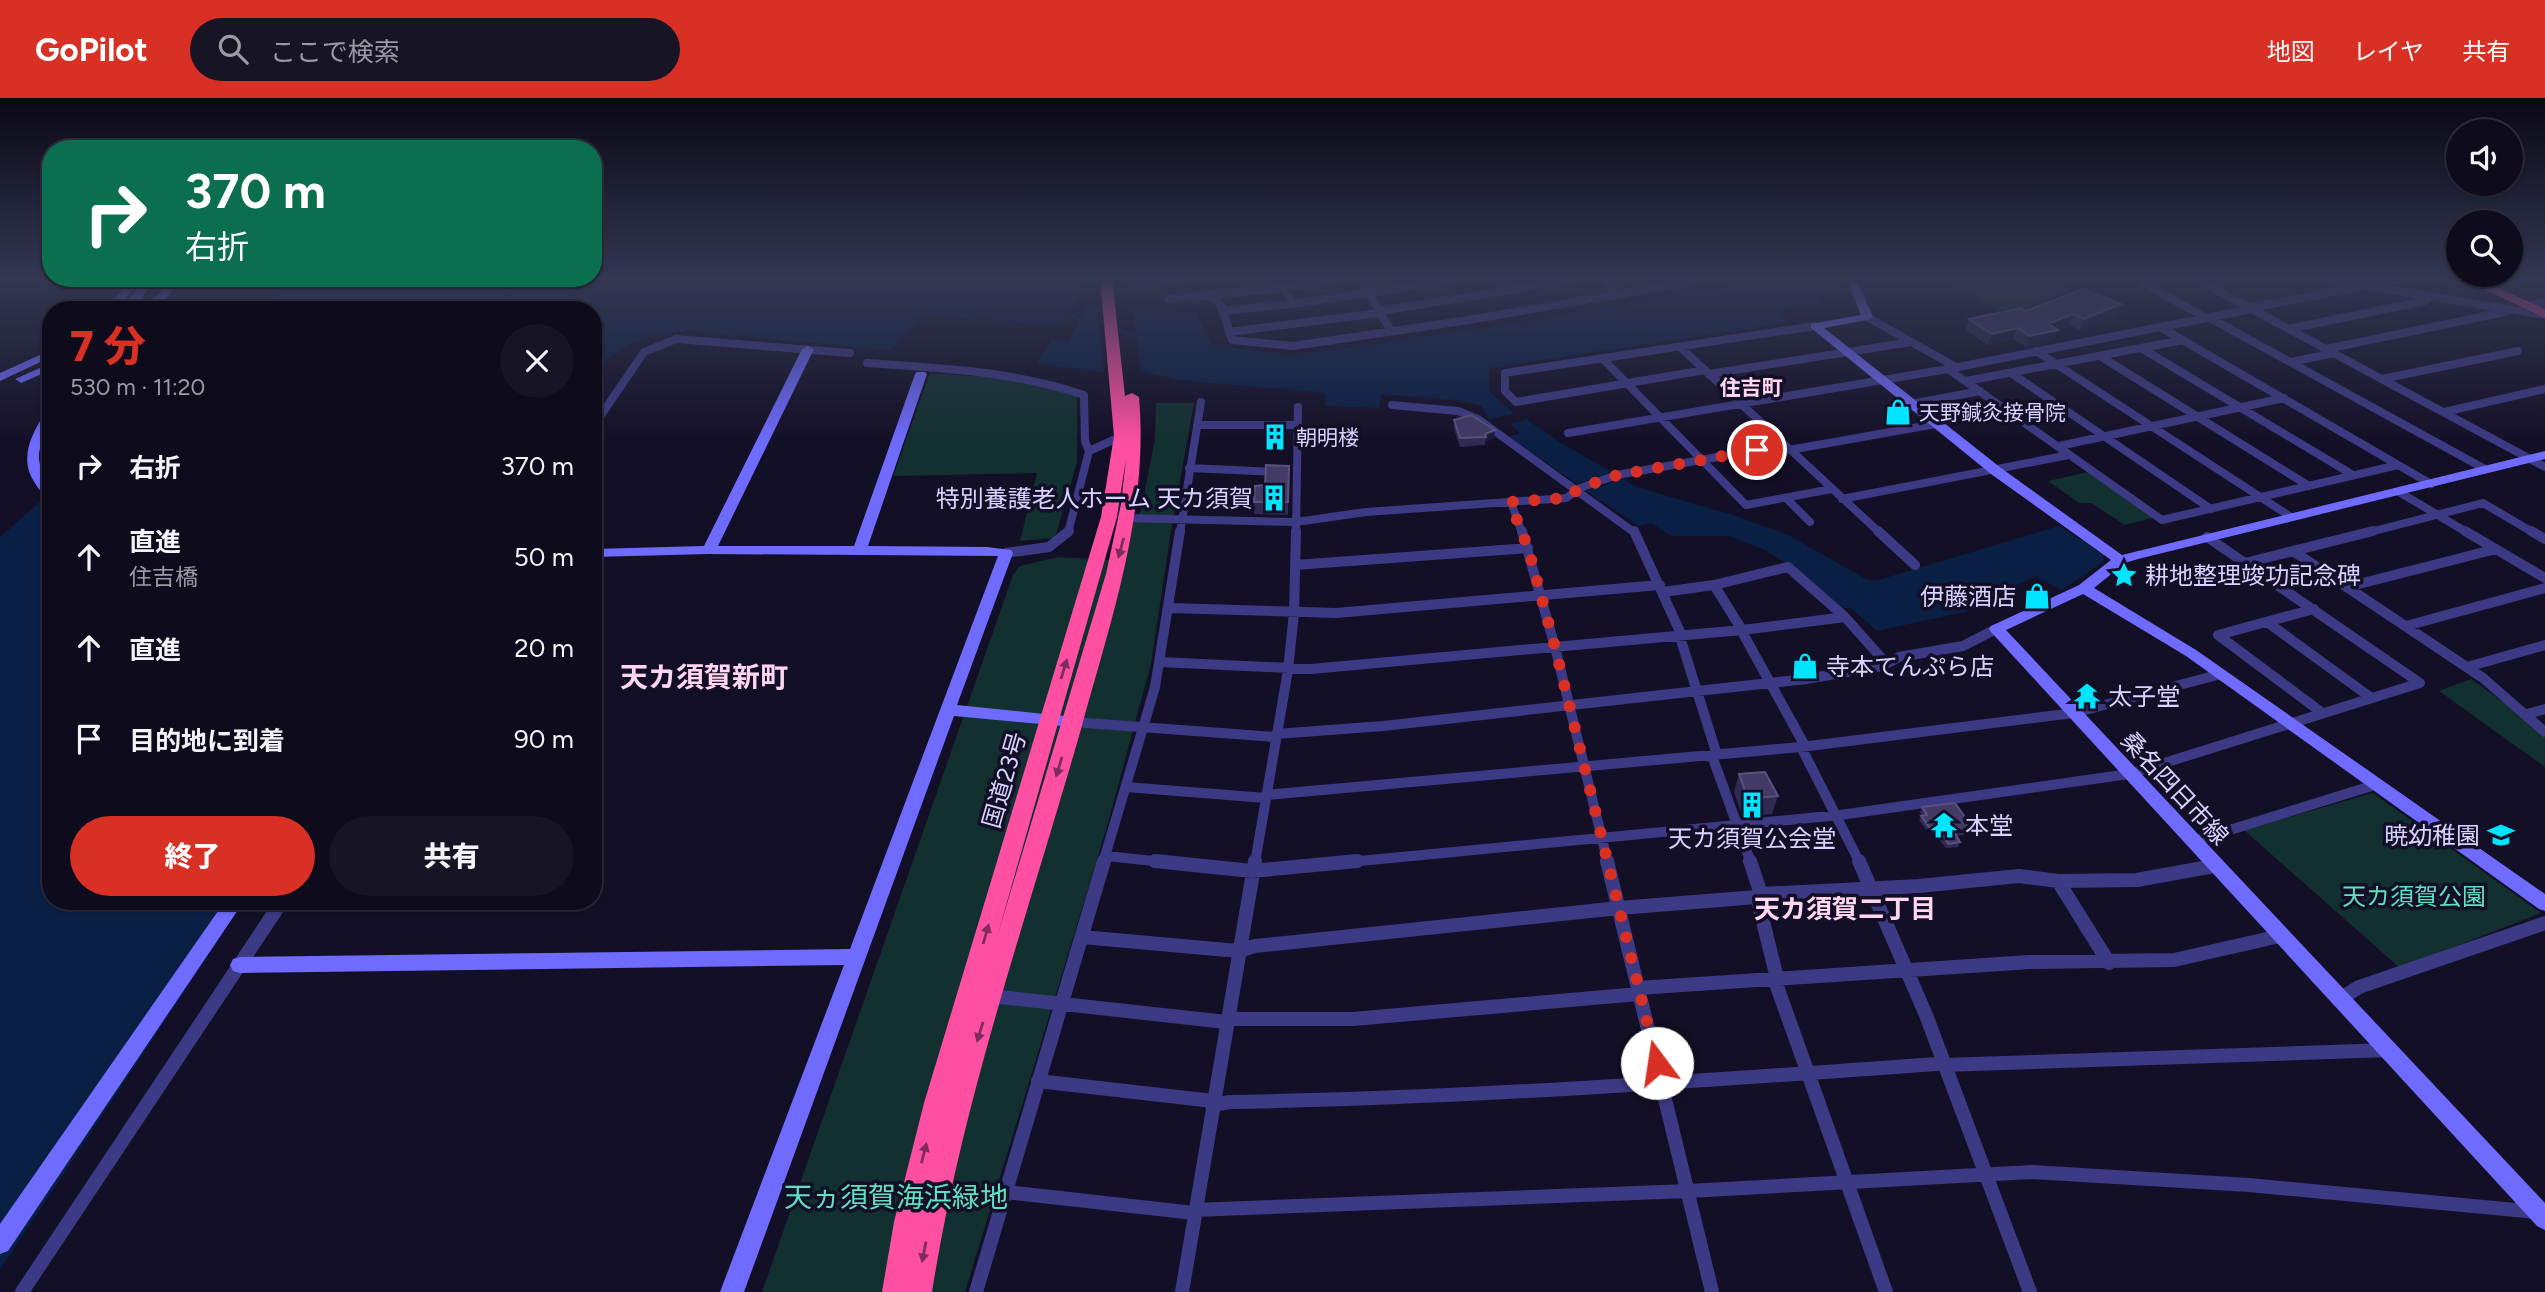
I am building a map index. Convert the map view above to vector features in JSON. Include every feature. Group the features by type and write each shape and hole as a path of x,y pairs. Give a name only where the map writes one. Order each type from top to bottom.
{"highway":[{"name":"国道23号","path":"918,1292 944,1157 1073,722 1136,444 1124,384 1118,334"},
{"name":"国道23号","path":"896,1292 908,1222 937,1102 1049,720 1119,518 1124,384"}],"street":[{"path":"1230,334 1232,340 1293,346 1373,334"},
{"path":"1765,334 1505,373 1504,391 1516,402 1627,383 1912,342"},
{"path":"1824,334 1996,471 2120,560"},
{"path":"1897,334 1952,368 1966,381 2162,520 2398,465"},
{"path":"1568,433 1952,368 2125,334"},
{"path":"2172,334 2431,484"},
{"path":"2238,334 2485,469"},
{"path":"2298,334 2545,467"},
{"path":"2291,362 2406,334"},
{"path":"602,414 643,352 676,339 850,353"},
{"path":"1966,381 2183,340"},
{"path":"1680,347 1915,565"},
{"path":"2141,348 2353,475"},
{"path":"709,550 808,349"},
{"path":"2036,351 2291,517"},
{"path":"2382,379 2518,351"},
{"path":"2100,356 2309,486"},
{"path":"0,377 42,357"},
{"path":"1603,359 1746,505 1832,489"},
{"path":"602,553 709,550 1006,553 1043,550 1064,538 1069,531 1088,451 1085,441 1084,395 1058,384 1014,375 867,363"},
{"path":"0,387 42,370"},
{"path":"2011,373 2211,509"},
{"path":"859,551 921,374"},
{"path":"2444,412 2545,389"},
{"path":"1911,404 1980,391"},
{"path":"2059,446 2284,398"},
{"path":"976,1292 1144,727 1160,662 1180,518 1201,402"},
{"path":"1392,405 1449,410 1470,416 1634,530 1662,588 1680,634 1759,896 1775,978 1806,1073 1886,1292"},
{"path":"1182,1292 1212,1103 1288,670 1295,565 1297,407"},
{"path":"1119,518 1296,522 1366,512 1566,498 1578,490 1614,477 1703,460 1936,424"},
{"path":"42,425 31,457 42,484"},
{"path":"1197,425 1298,425"},
{"path":"1088,451 1122,436"},
{"path":"1842,499 1996,471 2069,454"},
{"path":"949,710 1073,722 1275,736 1771,684 1882,666 1885,662 1973,642 2084,588 2120,560 2545,455"},
{"path":"1189,468 1296,472"},
{"path":"2399,492 2545,578"},
{"path":"1786,498 1810,522"},
{"path":"1510,502 1528,548 1555,647 1712,1292"},
{"path":"2245,563 2483,503 2545,539"},
{"path":"1106,856 1252,871 1840,815 2129,774 2293,725 2301,722 2300,719 2321,712 2420,683 2207,537"},
{"path":"1295,565 1528,548"},
{"path":"2347,587 2496,549"},
{"path":"2293,551 2467,667 2527,714 2545,732"},
{"path":"732,1292 1006,553"},
{"path":"1169,608 1293,613 1363,611 1714,585 1788,567 1845,617 1885,662"},
{"path":"1714,585 1742,630 1840,815 1907,972 2030,1292"},
{"path":"2084,588 2221,674 2545,904"},
{"path":"2406,626 2545,588"},
{"path":"2314,609 2218,635 2321,712"},
{"path":"1160,662 1288,670 1742,630 1845,617"},
{"path":"2267,622 2370,697"},
{"name":"桑名四日市線","path":"1996,629 2191,842 2390,1050 2542,1216"},
{"path":"2467,667 2545,645"},
{"path":"1126,788 1266,796 1803,747 2074,713 2221,674"},
{"path":"2527,714 2545,709"},
{"path":"2191,842 2378,784"},
{"path":"1082,937 1238,951 1255,946 1619,908 2019,876 2058,881 2137,880 2214,866"},
{"path":"2058,881 2109,963"},
{"path":"0,1243 229,910"},
{"path":"22,1292 276,910"},
{"path":"2340,999 2359,987 2545,923"},
{"path":"991,996 1226,1021 1353,1018 1775,978 1907,972 2030,962 2174,960 2280,936"},
{"path":"240,965 857,957"},
{"path":"1038,1081 1212,1103 1394,1100 1662,1086 1943,1063 2390,1050"},
{"path":"1006,1192 1194,1211 1847,1184 2032,1172 2133,1177 2542,1216"}],"green space":[{"path":"930,373 1016,379 1077,396 1077,462 1055,538 1020,541 1037,473 893,476"},
{"name":"天ヵ須賀海浜緑地","path":"1156,403 1194,403 1151,664 1106,830 965,1292 762,1292 1013,575 1020,566 1058,557 1124,561 1133,523 1141,511 1155,439"},
{"path":"2088,472 2153,518 2125,525 2091,503 2079,503 2048,481"},
{"path":"2471,679 2524,717 2545,736 2545,767 2439,691"},
{"name":"天カ須賀公園","path":"2373,793 2541,913 2400,968 2244,830"}],"water":[{"path":"602,334 667,334 634,343 602,364"},
{"path":"722,334 906,334 891,351"},
{"path":"1073,334 1100,334 1104,372 1037,364 1052,339 1069,341"},
{"path":"1136,334 1206,334 1211,344 1290,356 1447,334 1713,334 1489,368 1490,392 1514,414 1489,419 1481,406 1463,401 1381,394 1379,408 1325,406 1326,393 1178,380 1141,371"},
{"path":"1526,419 1612,472 1577,484 1509,437 1520,433 1510,424"},
{"path":"1623,479 1637,487 1736,516 1788,535 1866,579 1875,581 2059,526 2104,555 2103,562 2062,590 2035,576 1965,612 1877,631 1851,608 1840,609 1797,570 1763,549 1728,536 1671,536 1651,523 1639,526 1586,491"},
{"path":"42,500 42,910 238,910 0,1270 0,537"}],"building":[{"path":"1471,415 1495,430 1485,434 1486,437 1460,438 1454,420"},
{"path":"1268,423 1284,423 1283,435 1267,434"},
{"path":"1266,465 1289,466 1288,502 1254,502 1255,486 1265,485"},
{"path":"1765,772 1778,796 1748,799 1739,774"},
{"name":"本堂","path":"1955,803 1974,830 1954,832 1960,842 1949,844 1934,826 1929,827 1921,816 1927,815 1922,807"}],"waterway":[{"path":"1128,334 1140,337"}],"place":[{"name":"天野鍼灸接骨院","path":"1898,412"},
{"name":"朝明楼","path":"1275,437"},
{"name":"特別養護老人ホーム 天カ須賀","path":"1274,498"},
{"name":"耕地整理竣功記念碑","path":"2124,575"},
{"name":"伊藤酒店","path":"2037,596"},
{"name":"寺本てんぷら店","path":"1805,666"},
{"name":"太子堂","path":"2087,696"},
{"name":"天カ須賀公会堂","path":"1752,805"},
{"name":"本堂","path":"1944,825"},
{"name":"暁幼稚園","path":"2501,835"}],"district":[{"name":"住吉町","path":"1751,387"},
{"name":"天カ須賀新町","path":"704,677"},
{"name":"天カ須賀二丁目","path":"1845,909"}],"route":[{"path":"1657,1063 1555,647 1528,548 1510,502 1566,498 1580,488 1618,475 1757,450"}]}
